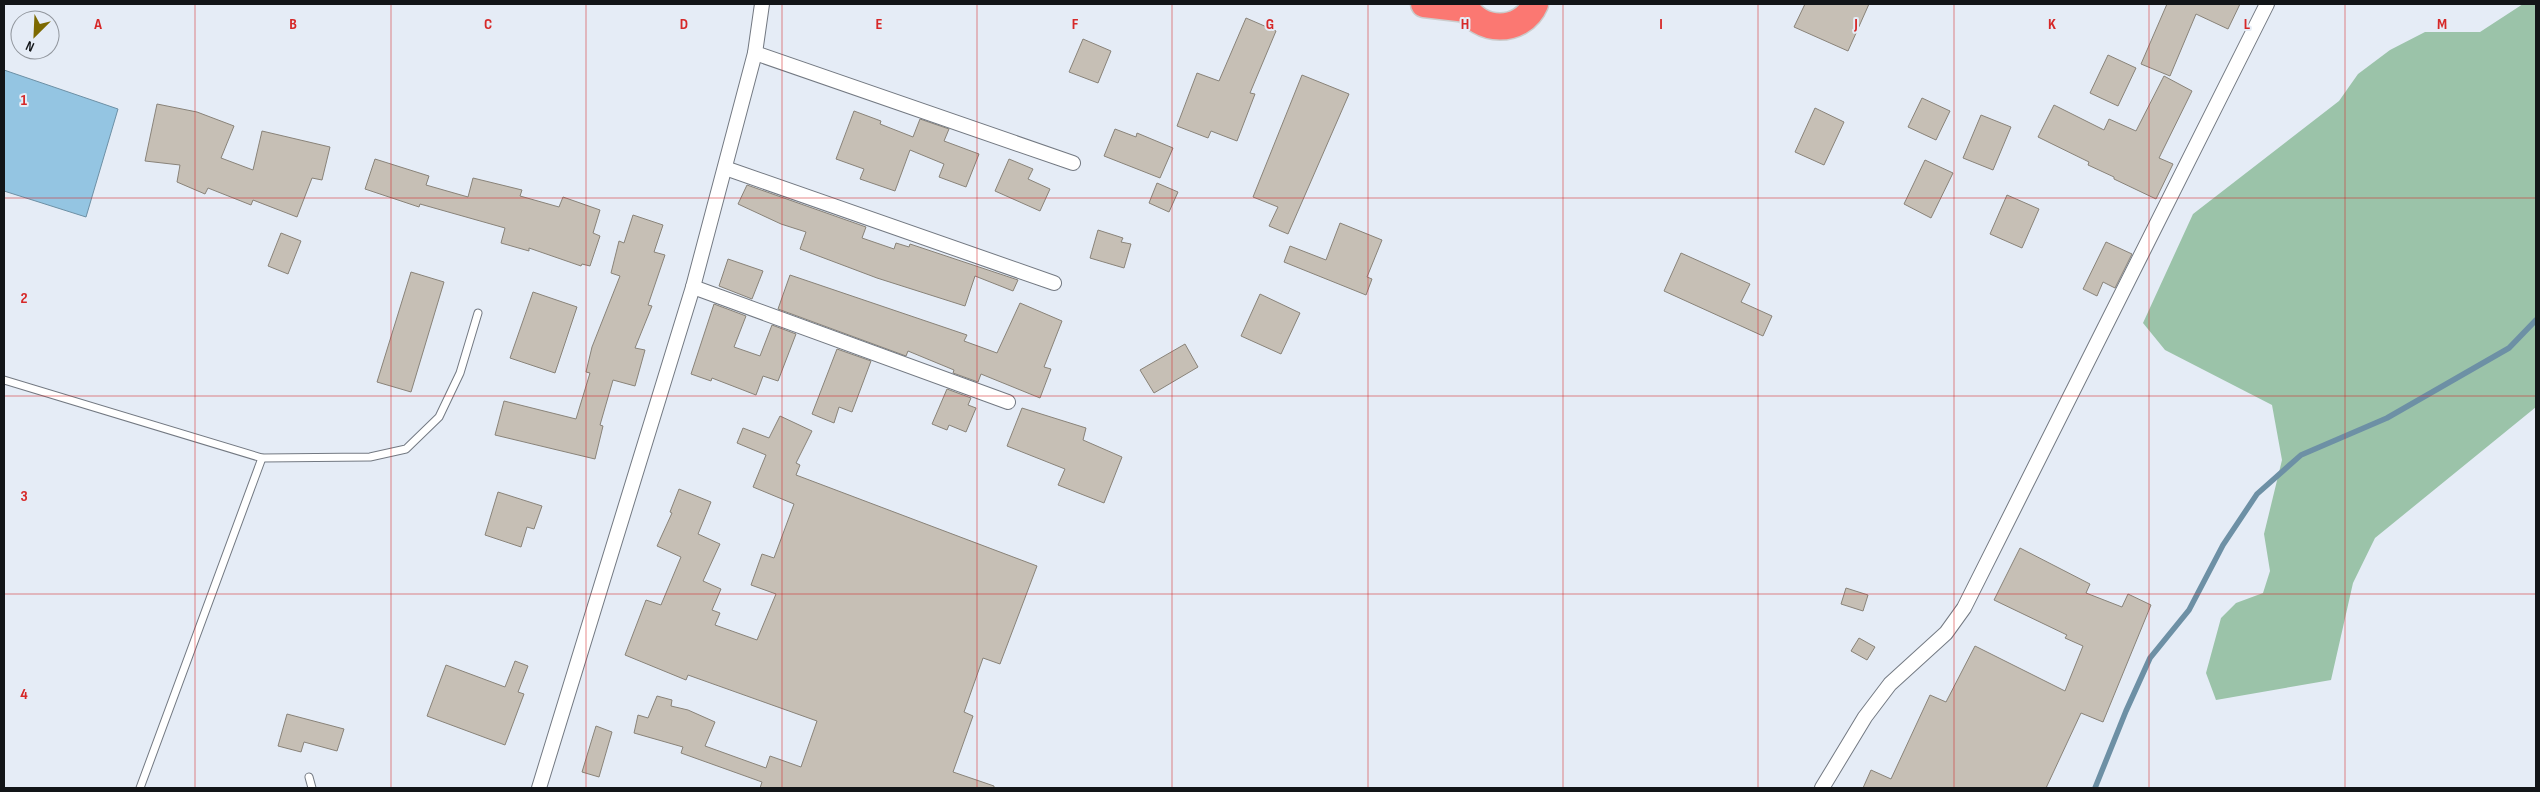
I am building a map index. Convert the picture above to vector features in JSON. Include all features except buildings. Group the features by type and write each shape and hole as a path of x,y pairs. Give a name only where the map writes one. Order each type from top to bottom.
{"highway":[{"path":"1424,4 1465,6 1481,22 1500,27 1519,22 1539,5"}],"street":[{"path":"538,788 693,287 755,53 762,4"},
{"path":"1822,788 1875,704 1890,684 1946,632 1964,608 2267,4"},
{"path":"755,53 1073,163"},
{"path":"725,168 1054,283"},
{"path":"693,287 1008,402"}],"lane":[{"path":"4,380 262,458 370,457 406,449 439,417 460,373 478,313"},
{"path":"140,788 262,458"},
{"path":"309,777 312,788"}],"green space":[{"path":"2523,4 2536,4 2536,407 2375,538 2353,583 2331,680 2216,700 2206,673 2221,618 2236,603 2263,593 2270,571 2264,534 2282,460 2272,405 2165,350 2143,323 2193,214 2339,101 2358,74 2390,50 2425,32 2480,32"}],"water":[{"path":"4,70 118,109 86,217 4,191"}],"waterway":[{"path":"2095,788 2150,658 2189,610 2223,545 2257,494 2301,455 2387,418 2509,348 2536,320"}]}
